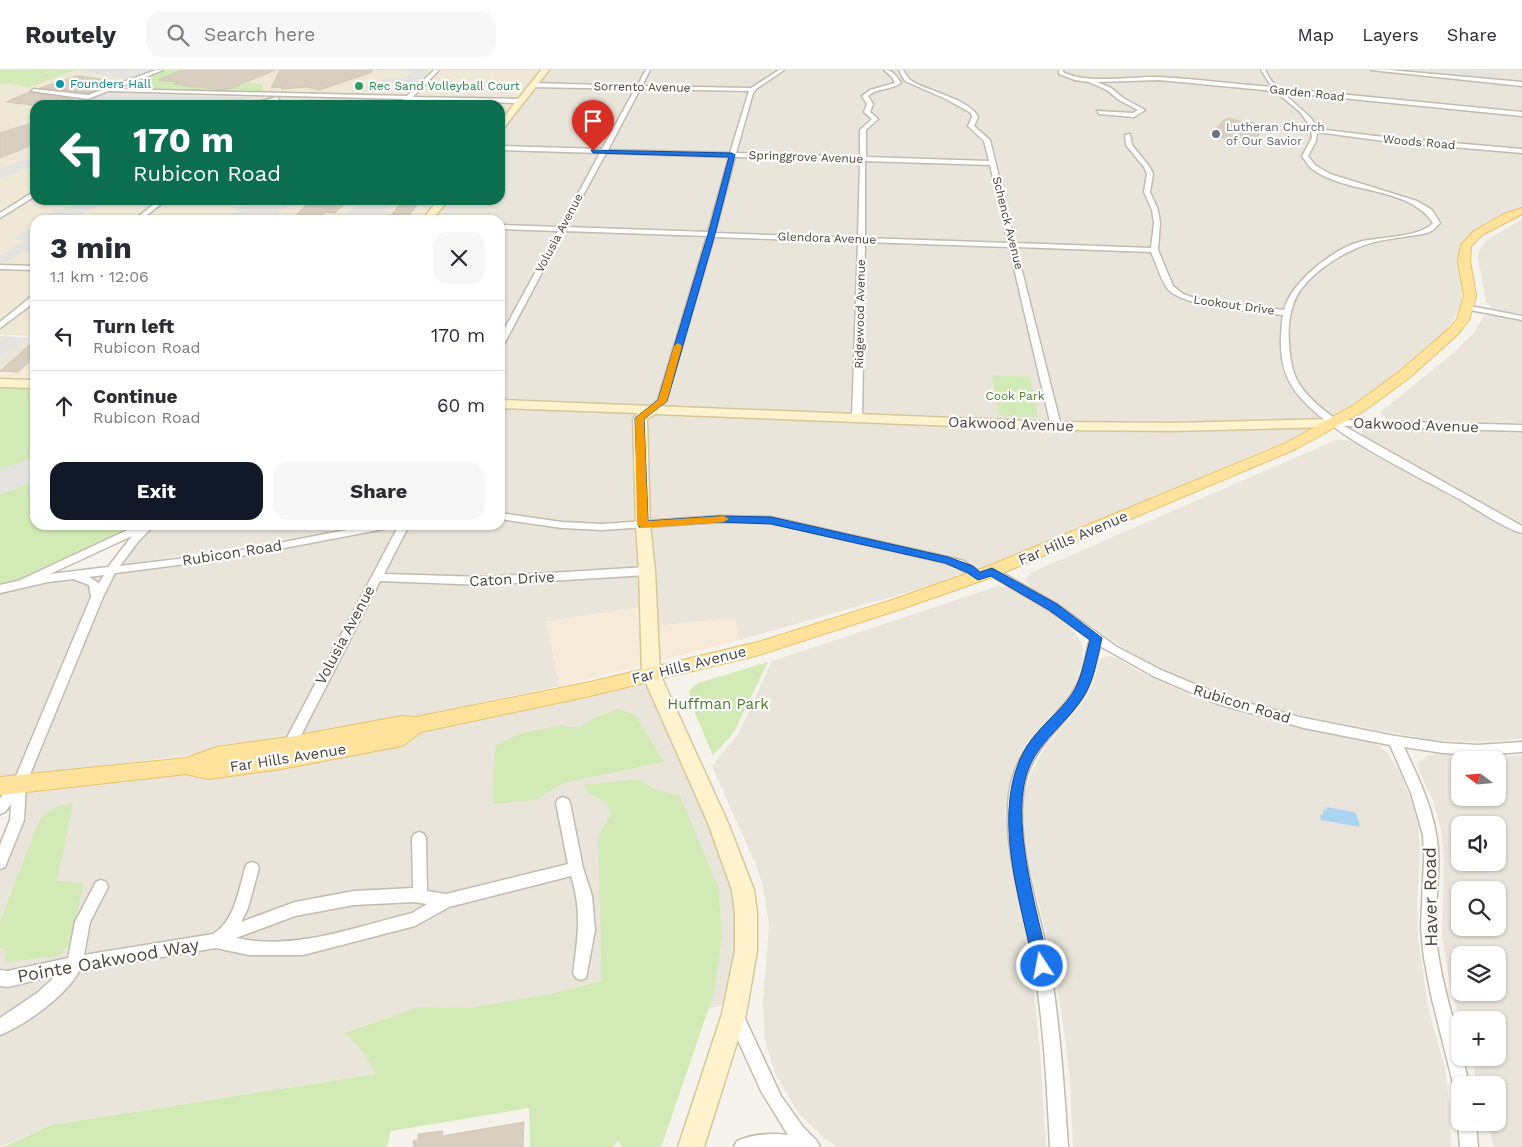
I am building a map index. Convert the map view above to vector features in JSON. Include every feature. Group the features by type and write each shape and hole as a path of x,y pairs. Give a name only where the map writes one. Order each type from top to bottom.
{"main road":[{"path":"1468,307 1470,296 1464,261 1466,245 1478,233 1508,216 1522,211"},
{"name":"Far Hills Avenue","path":"9,785 186,766 217,755 289,745 402,724 416,725 517,706 759,648 985,574 1283,449 1335,423 1380,394 1444,342 1463,320 1468,307"},
{"name":"Far Hills Avenue","path":"186,766 208,771 281,761 397,739 416,725"}],"street":[{"path":"34,91 85,97 161,70"},
{"path":"407,98 437,70"},
{"path":"505,121 545,70"},
{"name":"Volusia Avenue","path":"505,335 648,70"},
{"path":"691,1147 734,1014 746,951 746,913 743,890 718,823 651,674 647,571 643,525 640,418 662,401 752,90 782,70"},
{"path":"886,70 894,76 898,83 907,80 901,70"},
{"path":"1061,70 1061,73 1066,76 1091,80 1093,83 1109,89 1121,99 1142,110 1137,114 1130,115 1099,112"},
{"path":"1262,70 1274,89 1304,114 1315,130 1314,141 1305,156 1310,165 1332,177 1406,199 1428,211 1436,219 1437,223 1431,230 1425,232 1362,243 1322,268 1300,287 1291,298 1287,313 1285,354 1291,377 1307,397 1335,423 1379,451 1522,530"},
{"path":"1373,70 1522,84"},
{"path":"1445,70 1452,77"},
{"name":"Garden Road","path":"1091,80 1156,78 1522,114"},
{"name":"Schenck Avenue","path":"907,80 948,98 973,112 975,117 971,126 987,140 1056,426"},
{"name":"Ridgewood Avenue","path":"856,419 862,239 863,130 875,119 867,112 870,104 866,94 898,83"},
{"name":"Sorrento Avenue","path":"533,85 752,90"},
{"path":"108,90 464,100"},
{"path":"268,100 287,95"},
{"path":"293,100 298,96"},
{"path":"505,101 520,102"},
{"name":"Woods Road","path":"1315,130 1384,139 1522,151"},
{"name":"Lookout Drive","path":"1128,135 1129,145 1147,167 1150,174 1147,192 1155,210 1157,223 1154,250 1170,287 1180,296 1205,303 1287,313"},
{"name":"Springgrove Avenue","path":"505,148 993,163"},
{"path":"0,216 30,196"},
{"path":"143,215 156,205"},
{"path":"431,215 439,205"},
{"name":"Glendora Avenue","path":"505,227 1154,250"},
{"path":"0,267 30,268"},
{"path":"0,326 30,302"},
{"path":"1468,307 1522,318"},
{"path":"0,383 30,384"},
{"name":"Oakwood Avenue","path":"505,404 1056,426 1164,427 1335,423 1522,428"},
{"name":"Rubicon Road","path":"505,517 586,527 719,519 771,520 948,560 985,574 1053,607 1113,650 1157,674 1222,701 1299,722 1395,741 1443,748 1478,750 1522,747"},
{"name":"Rubicon Road","path":"22,583 137,530"},
{"name":"Rubicon Road","path":"112,569 143,530"},
{"name":"Rubicon Road","path":"0,589 22,583 112,569 226,556 363,530"},
{"name":"Volusia Avenue","path":"289,745 401,530"},
{"path":"0,808 97,597 112,569"},
{"name":"Caton Drive","path":"376,577 485,581 647,571"},
{"path":"74,575 94,583 97,597"},
{"path":"1059,1147 1056,1090 1044,986 1028,896 1016,844 1016,794 1023,765 1033,748 1077,696 1086,678 1096,638"},
{"name":"Haver Road","path":"1395,741 1412,779 1426,822 1430,848 1427,902 1429,940 1437,986 1459,1076"},
{"path":"0,863 18,820 9,785"},
{"path":"564,803 576,868 585,896 588,930 580,973"},
{"path":"419,838 420,897"},
{"path":"221,938 242,908 252,868"},
{"name":"Pointe Oakwood Way","path":"221,938 249,948 303,948 415,919 446,900 576,868"},
{"path":"0,1027 29,1010 57,986 74,964 81,929 90,904 101,887"},
{"name":"Pointe Oakwood Way","path":"0,978 8,979 74,964 221,938 295,909 354,898 420,897 446,900"},
{"path":"734,1014 774,1102 788,1122 811,1147"},
{"path":"1468,1131 1469,1147"},
{"path":"743,1147 776,1142 804,1147"}],"shaded area":[{"path":"0,70 545,70 505,121 505,100 30,100 30,205 439,205 431,215 30,215 30,336 0,335"},
{"path":"86,70 154,70 131,79 79,72"},
{"path":"395,70 430,70 415,84 380,83 383,79 405,78 412,72"},
{"path":"547,70 646,70 637,86 537,84"},
{"path":"649,70 1522,70 1522,208 1503,214 1479,228 1460,245 1462,305 1445,333 1394,377 1335,419 979,572 739,640 735,618 654,626 546,621 560,686 296,742 406,530 505,530 505,342"},
{"path":"1452,70 1490,73 1498,77 1522,80 1522,82 1456,75"},
{"path":"535,85 636,88 505,328 505,215 435,215 442,205 505,205 505,124"},
{"path":"103,92 253,97 246,100 83,100"},
{"path":"24,160 30,160 30,167 0,179 0,169"},
{"path":"74,205 95,205 82,215 46,215 54,209 76,210 70,208"},
{"path":"242,205 287,205 277,215 231,215 243,211 237,210"},
{"path":"355,205 393,205 384,215 346,215"},
{"path":"1522,219 1522,314 1492,308 1486,302 1478,257 1479,251 1487,240"},
{"path":"30,230 30,251 23,251 7,262 0,262 0,256 25,240 12,239"},
{"path":"1484,316 1522,320 1522,423 1386,419 1381,413 1382,411 1453,353 1472,335"},
{"path":"0,336 30,338 30,344 0,369"},
{"path":"0,337 25,338 0,358"},
{"path":"30,344 30,382 0,380 0,369"},
{"path":"1365,428 1522,432 1522,524 1362,437 1362,431"},
{"path":"1336,440 1347,440 1358,444 1522,536 1522,738 1502,741 1467,742 1433,740 1318,719 1252,704 1182,679 1132,654 1057,602 1030,587 1025,580 1030,573"},
{"path":"30,459 30,483 0,495 0,469"},
{"path":"151,530 342,530 121,565 137,542"},
{"path":"396,530 283,743 0,779 0,593 64,580 184,566 355,533"},
{"path":"998,586 1008,588 1028,597 1057,617 1076,634 1082,644 1083,659 1075,686 1026,744 1015,766 1008,789 1005,811 1008,851 1027,933 1031,962 1040,1051 1046,1147 837,1147 824,1138 798,1113 775,1073 765,1040 763,1001 769,925 763,887 756,865 712,766 739,733 772,661"},
{"path":"654,605 654,626 735,618 739,640 560,686 546,621"},
{"path":"1107,656 1115,657 1140,672 1196,698 1265,720 1372,742 1380,746 1390,756 1402,777 1418,825 1420,851 1417,902 1418,936 1428,1007 1445,1068 1450,1112 1451,1147 1073,1147 1070,1079 1063,1023 1053,961 1024,844 1024,796 1031,773 1045,747 1082,704 1091,689 1100,659"},
{"path":"645,678 718,843 736,903 736,958 726,1005 375,1074 51,1125 0,1147 0,838 23,786 290,754"},
{"path":"1438,754 1451,755 1451,806 1506,806 1506,756 1522,755 1522,1147 1494,1147 1489,1131 1506,1131 1506,1076 1476,1076 1473,1066 1506,1066 1506,1011 1457,1011 1454,1001 1506,1001 1506,946 1451,946 1451,990 1442,936 1444,862 1441,829 1433,801 1417,763 1427,756"}],"green space":[{"path":"0,70 55,70 5,84 0,83"},
{"path":"59,70 76,70 29,87 9,84 26,78"},
{"path":"165,70 267,70 239,86 248,83 262,84 262,89 268,92 229,92 231,89 226,92 120,88"},
{"name":"Cook Park","path":"992,375 1030,377 1038,417 999,416"},
{"path":"0,383 30,384 30,530 135,530 0,589"},
{"name":"Huffman Park","path":"768,662 734,732 713,756 690,701 689,691 698,683"},
{"path":"618,709 635,715 664,762 563,783 536,800 493,804 495,746 519,734 560,725 579,728 596,717"},
{"path":"638,779 656,790 680,796 718,887 722,937 714,993 661,1147 622,1147 618,1141 613,1147 530,1147 529,1108 391,1131 387,1147 3,1147 51,1125 375,1074 364,1053 345,1033 419,1007 470,1008 555,993 602,981 598,838 611,813 605,802 588,793 584,785"},
{"path":"73,803 57,881 84,883 69,945 59,956 4,962 7,951 0,947 0,921 41,817 56,807"}],"water":[{"path":"1326,807 1354,812 1357,815 1360,827 1321,820 1320,815 1323,815 1323,810 1326,810"}],"building":[{"path":"182,70 275,70 232,88 222,90 158,80"},
{"path":"280,70 372,70 372,72 320,90 307,87 271,88"},
{"path":"76,76 119,82 88,93 40,88"},
{"path":"29,92 73,99 30,100 30,105 6,102"},
{"name":"Lutheran Church of Our Savior","path":"1228,118 1267,125 1248,148 1240,142 1210,135"},
{"path":"30,124 30,146 0,158 0,133"},
{"path":"306,205 343,205 335,213 296,215"},
{"path":"399,205 417,205 409,215 391,215"},
{"path":"30,344 30,361 18,372 0,371"},
{"path":"524,1122 523,1147 414,1147 413,1141 418,1140 418,1134 443,1131 442,1136"}],"slow traffic":[{"path":"678,346 662,401 640,418 643,525 724,519"}],"place":[{"name":"Founders Hall","path":"60,84"},
{"name":"Rec Sand Volleyball Court","path":"359,86"},
{"name":"Lutheran Church of Our Savior","path":"1216,134"}],"route":[{"path":"593,151 732,155 662,401 640,418 643,525 719,519 771,520 948,560 960,564 978,576 992,571 1053,607 1096,638 1086,678 1077,696 1059,720 1033,748 1023,765 1016,790 1016,844 1042,966"}]}
